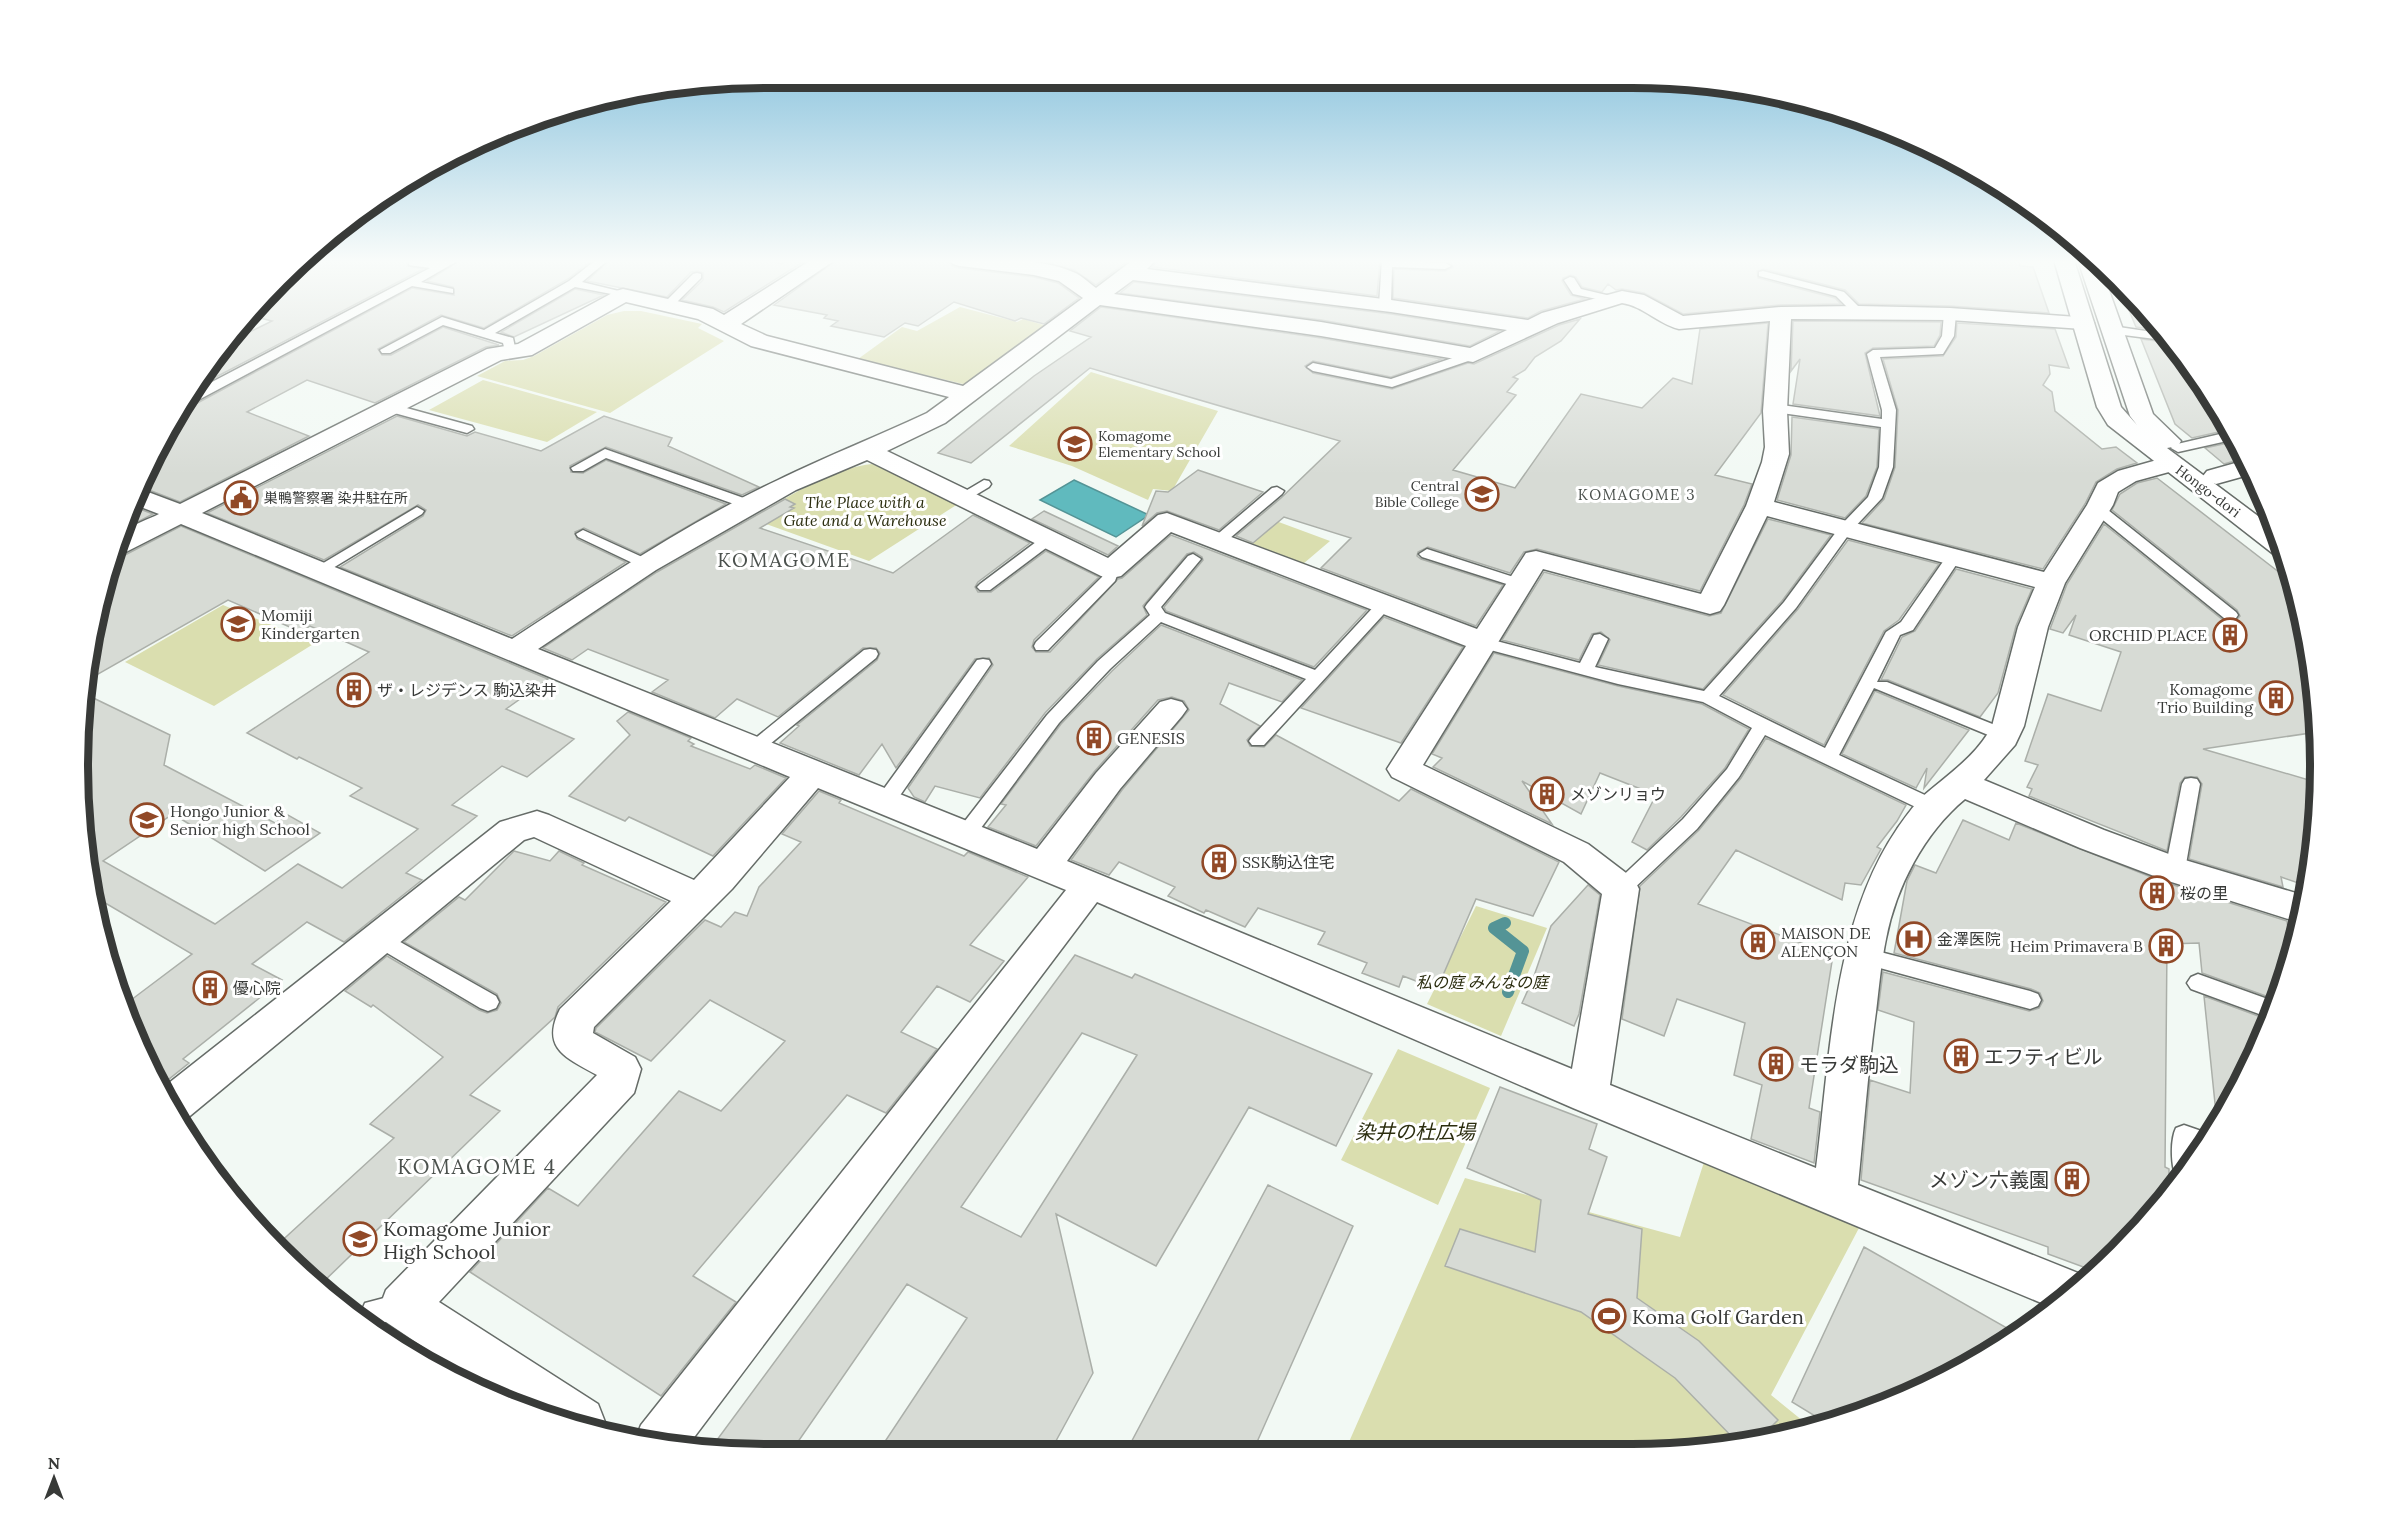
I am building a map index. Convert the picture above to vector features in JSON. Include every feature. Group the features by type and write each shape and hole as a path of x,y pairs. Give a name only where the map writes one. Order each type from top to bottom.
{"street":[{"path":"127,540 495,354 524,350 558,331"},
{"path":"742,331 759,341 966,394"},
{"path":"514,651 646,564 750,505 787,485 936,418 966,394 1059,331"},
{"path":"1336,331 1473,355 1519,331"},
{"path":"1588,1095 1621,889 1576,854 1404,769 1536,560 1710,605 1759,506 1775,462 1777,447 1774,408 1777,399 1780,331"},
{"name":"Hongo-dori","path":"2085,331 2113,414 2130,432 2175,456 2271,537"},
{"path":"2113,331 2142,417 2175,456 2216,476 2259,508"},
{"path":"867,451 974,490 1049,539 1111,570 1167,521 1206,548 1385,604 1485,643"},
{"path":"1835,1197 1852,1039 1867,938 1883,890 1909,838 1933,807 1961,784 1999,745 2008,726 2032,627 2051,583 2098,508 2107,488 2127,476 2175,456"},
{"path":"2216,476 2242,469"},
{"path":"143,499 1090,885 1588,1095 2062,1289"},
{"path":"1759,506 1847,527 2051,583"},
{"path":"1043,866 1108,781 1171,709"},
{"path":"564,1412 389,1309 620,1080 621,1069 573,1041 574,1021 719,879 813,773"},
{"path":"1961,784 2092,839 2175,870 2295,907"},
{"path":"177,1101 512,831 537,824 699,898"},
{"path":"665,1436 1090,885"}],"lane":[{"path":"201,393 319,331"},
{"path":"386,350 422,331"},
{"path":"476,331 509,341 510,352"},
{"path":"484,334 488,331"},
{"path":"1708,697 1790,605 1847,527 1875,498 1886,467 1888,410 1873,354 1940,351 1948,331"},
{"path":"2123,331 2156,336"},
{"path":"1313,367 1392,383 1473,355"},
{"path":"392,408 467,429"},
{"path":"1774,408 1888,424"},
{"path":"2175,456 2226,438"},
{"path":"578,468 606,453 750,505"},
{"path":"1277,491 1206,548 1153,607 1159,616 1318,677"},
{"path":"2098,508 2229,615"},
{"path":"318,571 417,511"},
{"path":"583,534 646,564"},
{"path":"985,587 1049,539"},
{"path":"1427,554 1521,584"},
{"path":"1829,757 1894,632 1907,626 1954,556"},
{"path":"1042,646 1110,578 1111,570"},
{"path":"1258,741 1385,604"},
{"path":"965,835 1053,719 1104,665 1159,616"},
{"path":"1585,670 1600,639"},
{"path":"1485,643 1585,670 1708,697 1762,726 1933,807"},
{"path":"753,749 870,654"},
{"path":"885,802 983,664"},
{"path":"1881,686 2004,735"},
{"path":"1621,889 1690,824 1733,773 1762,726"},
{"path":"2175,870 2191,784"},
{"path":"379,938 488,1002"},
{"path":"1865,956 2030,1000"},
{"path":"2199,983 2266,1007"},
{"path":"2185,1157 2184,1135 2197,1140"}],"green space":[{"path":"578,331 705,331 724,341 610,413 477,376 505,361 523,360"},
{"path":"896,331 1039,331 969,383 963,384 858,359"},
{"path":"1091,372 1218,411 1172,491 1153,489 1148,500 1072,466 1009,446"},
{"path":"483,380 597,412 547,442 429,410"},
{"name":"The Place with a Gate and a Warehouse","path":"872,464 961,502 869,561 752,519 778,502 826,477 858,466"},
{"path":"1276,521 1330,541 1303,564 1246,541 1244,529 1259,535"},
{"path":"223,605 315,643 214,706 125,662"},
{"name":"私の庭 みんなの庭","path":"1476,906 1547,928 1501,1036 1427,1004"},
{"name":"染井の杜広場","path":"1398,1049 1490,1088 1438,1205 1341,1160"},
{"name":"Koma Golf Garden","path":"1704,1162 1859,1228 1771,1395 1803,1421 1721,1438 1677,1442 1348,1444 1465,1178 1680,1237"}],"water":[{"path":"1074,480 1149,515 1116,537 1040,500"}],"building":[{"path":"251,331 303,331 210,380 245,334"},
{"path":"331,331 410,331 378,349 382,355 391,355 435,331 457,331 499,345 486,347 375,403 307,380 247,412 309,436 180,502 148,490 179,427 193,405"},
{"path":"502,331 526,331 514,337"},
{"path":"857,331 892,331 884,337"},
{"path":"1072,331 1275,331 1442,359 1391,377 1313,361 1305,366 1313,373 1392,389 1468,363 1474,364 1545,331 1569,331 1561,341 1535,357 1525,370 1513,377 1518,379 1507,392 1516,395 1453,470 1515,488 1581,394 1642,408 1673,378 1692,384 1700,331 1767,331 1761,413 1715,475 1752,484 1744,505 1700,591 1537,549 1524,552 1510,573 1428,547 1418,552 1417,556 1421,559 1503,585 1476,626 1321,568 1351,538 1284,517 1253,543 1236,536 1281,498 1340,441 1090,368 971,463 938,453 1034,376 1091,337"},
{"path":"1387,331 1499,331 1470,346"},
{"path":"1793,331 1940,331 1934,346 1873,348 1865,353 1880,416 1793,404 1800,359 1791,371"},
{"path":"1956,331 2056,331 2069,368 2049,365 2050,374 2043,385 2052,392 2055,411 2102,449 2116,447 2137,463 2117,469 2096,482 2085,504 2043,569 1862,523 1884,499 1895,467 1898,410 1883,359 1943,356 1956,337"},
{"path":"2141,339 2160,341 2196,390 2222,431 2192,438 2175,424"},
{"path":"397,416 467,436 475,432 541,451 604,416 672,438 668,446 759,487 742,495 606,447 570,466 571,472 583,473 606,460 726,504 640,554 584,528 575,532 577,539 626,562 512,636 340,567 423,516 426,510 418,505 324,560 207,513"},
{"path":"1792,417 1879,429 1877,467 1866,496 1845,518 1777,500 1791,455"},
{"path":"2229,443 2238,460 2224,464 2205,448"},
{"path":"1198,470 1263,492 1219,530 1167,511 1157,513 1142,526 1156,491 1168,492"},
{"path":"2157,478 2283,575 2305,678 2309,733 2203,749 2310,780 2305,854 2300,883 2281,877 2283,887 2189,859 2202,784 2197,777 2185,777 2180,783 2167,851 2029,796 2032,789 2027,787 2038,765 2025,761 2048,694 2101,711 2121,652 2069,635 2076,615 2063,633 2050,629 2067,584 2104,524 2223,620 2236,620 2240,616 2237,610 2112,510 2120,494 2137,483"},
{"path":"785,499 795,504 790,507 794,508 760,528 893,573 973,515 1030,543 978,582 975,587 978,592 991,592 1046,551 1099,577 1034,640 1032,647 1036,652 1050,652 1118,579 1171,535 1367,610 1314,667 1166,611 1164,607 1203,560 1194,552 1187,554 1143,606 1147,615 1097,659 1045,713 980,798 935,786 925,802 914,797 908,788 993,665 989,658 975,659 896,768 882,744 859,775 780,743 799,726 797,725 877,660 880,653 876,648 863,648 778,717 737,699 715,718 652,692 668,680 588,649 572,660 543,648 657,572"},
{"path":"139,509 153,514 133,524"},
{"path":"1044,511 1118,546 1108,555 1032,519"},
{"path":"1768,519 1831,535 1782,601 1703,689 1598,665 1610,640 1601,632 1592,634 1579,660 1502,640 1544,572 1709,616 1721,613"},
{"path":"181,526 548,679 506,709 574,739 527,777 502,766 452,805 477,816 406,873 422,880 344,942 307,922 252,964 282,980 183,1059 189,1063 166,1081 130,1000 192,954 103,902 94,854 90,810 88,766 92,697 170,735 164,765 275,823 288,815 320,833 265,871 173,814 103,861 215,924 298,864 342,888 418,829 350,796 362,788 299,757 297,759 247,733 369,652 310,626 301,632 228,600 94,676 112,591 122,555"},
{"path":"1848,540 1939,564 1899,620 1884,631 1824,745 1723,695 1798,609"},
{"path":"1956,569 2032,589 2016,626 1998,693 1980,717 1888,680 1881,680 1902,637 1915,631"},
{"path":"1384,617 1463,647 1401,743 1301,708"},
{"path":"1161,625 1302,680 1282,702 1229,683 1220,704 1260,726 1247,740 1250,746 1264,747 1276,735 1399,801 1411,789 1559,862 1533,916 1476,899 1437,989 1403,976 1399,987 1362,973 1367,963 1318,944 1325,932 1258,908 1245,927 1206,910 1204,913 1168,896 1175,887 1119,862 1109,875 1071,860 1122,790 1189,710 1184,701 1172,697 1158,700 1094,772 1036,846 988,827 1006,805 1001,804 1061,724"},
{"path":"1494,653 1618,686 1702,704 1749,729 1725,768 1681,817 1647,850 1632,842 1656,795 1600,773 1581,814 1522,781 1552,824 1433,767 1442,758 1432,754"},
{"path":"1875,691 1969,730 1924,788 1927,768 1916,788 1842,754"},
{"path":"628,712 691,738 688,741 694,744 691,746 750,769 755,765 786,778 713,856 629,817 625,821 569,796 630,735 617,721"},
{"path":"1766,738 1906,805 1877,847 1881,849 1861,885 1845,883 1842,900 1736,850 1698,904 1833,955 1809,1108 1820,1112 1814,1163 1751,1139 1762,1085 1734,1075 1745,1023 1677,999 1664,1036 1622,1019 1640,886 1699,830 1741,778"},
{"path":"819,791 841,800 839,803 964,856 968,852 1028,877 970,945 1004,961 970,1002 937,986 901,1032 937,1049 886,1113 847,1095 693,1276 736,1302 661,1396 470,1272 548,1188 578,1206 679,1091 721,1111 785,1041 710,1000 651,1061 595,1032 596,1028 705,920 721,927 735,912 747,916 759,887 801,842 782,834"},
{"path":"1963,820 2009,840 2016,823 2161,881 2287,921 2288,935 2270,997 2202,973 2199,943 2167,944 2165,1167 2169,1169 2169,1179 2142,1213 2087,1268 2048,1254 2048,1247 1861,1180 1870,1080 1910,1093 1914,1022 1878,1010 1883,972 2029,1011 2039,1008 2043,1001 2040,993 2031,989 1894,953 1907,881 1915,865 1936,873"},
{"path":"514,851 550,861 559,851 584,863 582,865 666,902 558,1007 555,1017 470,1095 500,1111 325,1280 282,1240 394,1138 370,1124 443,1057 373,1005 371,1007 345,991 387,956 479,1010 487,1013 497,1010 501,1003 497,994 404,942 459,897 465,900"},
{"path":"1588,885 1600,895 1579,1014 1574,1026 1522,1003 1533,979 1551,926"},
{"path":"1075,955 1132,978 1135,974 1372,1074 1336,1146 1249,1107 1156,1266 1056,1214 1093,1373 1054,1444 883,1444 967,1318 907,1284 796,1444 716,1441","holes":["1082,1033 1137,1055 1021,1237 961,1207"]},
{"path":"2204,996 2262,1017 2241,1066 2216,1111"},
{"path":"1500,1087 1597,1124 1589,1149 1607,1157 1588,1214 1642,1229 1637,1298 1699,1341 1778,1420 1769,1429 1731,1436 1675,1378 1581,1312 1445,1266 1460,1229 1535,1252 1541,1200 1467,1168"},
{"path":"1268,1185 1353,1226 1256,1444 1130,1444"},
{"path":"1864,1247 2009,1329 1933,1374 1851,1408 1817,1417 1792,1402"}],"waterway":[{"path":"1505,923 1494,928 1523,951 1508,992"}],"place":[{"name":"Komagome Elementary School","path":"1075,444"},
{"name":"Central Bible College","path":"1482,494"},
{"name":"巣鴨警察署 染井駐在所","path":"241,498"},
{"name":"Momiji Kindergarten","path":"238,624"},
{"name":"ORCHID PLACE","path":"2230,635"},
{"name":"ザ・レジデンス 駒込染井","path":"354,690"},
{"name":"Komagome Trio Building","path":"2276,698"},
{"name":"GENESIS","path":"1094,738"},
{"name":"メゾンリョウ","path":"1547,794"},
{"name":"Hongo Junior & Senior high School","path":"147,820"},
{"name":"SSK駒込住宅","path":"1219,862"},
{"name":"桜の里","path":"2157,893"},
{"name":"金澤医院","path":"1914,939"},
{"name":"MAISON DE ALENÇON","path":"1758,942"},
{"name":"Heim Primavera B","path":"2166,946"},
{"name":"優心院","path":"210,988"},
{"name":"エフティビル","path":"1961,1056"},
{"name":"モラダ駒込","path":"1776,1064"},
{"name":"メゾン六義園","path":"2072,1179"},
{"name":"Komagome Junior High School","path":"360,1239"},
{"name":"Koma Golf Garden","path":"1609,1316"}],"district":[{"name":"KOMAGOME 3","path":"1637,494"},
{"name":"KOMAGOME","path":"784,559"},
{"name":"KOMAGOME 4","path":"477,1166"}]}
